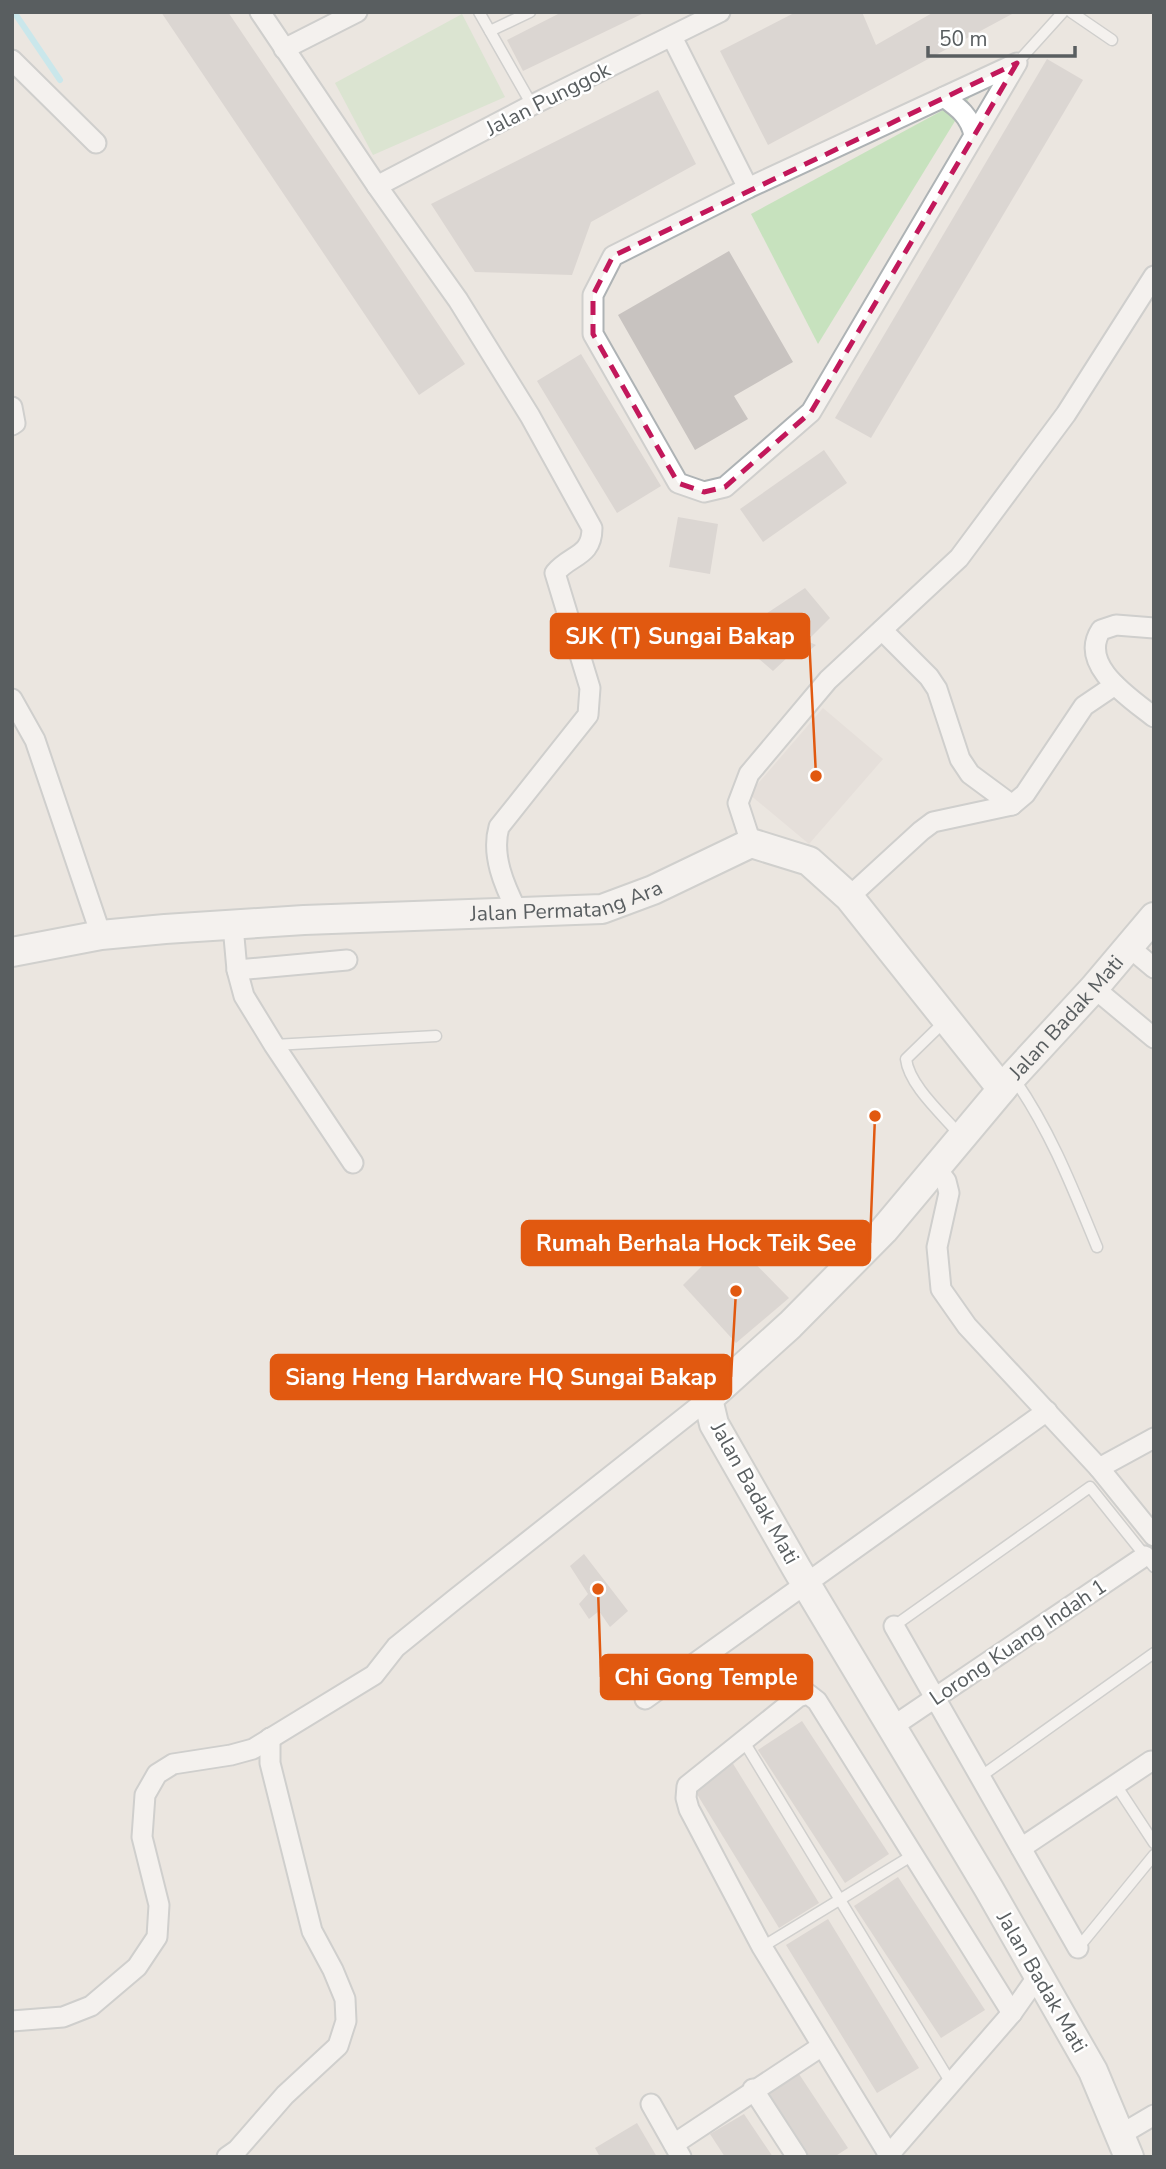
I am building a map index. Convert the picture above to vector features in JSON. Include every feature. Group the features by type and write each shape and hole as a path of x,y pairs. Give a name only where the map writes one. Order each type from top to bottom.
{"main road":[{"name":"Jalan Permatang Ara","path":"12,952 101,935 304,920 601,909 653,890 751,843"},
{"path":"751,843 809,861 849,897 945,1020 1007,1083"},
{"name":"Jalan Badak Mati","path":"1125,2146 1093,2071 714,1424 708,1399 790,1325 884,1230 1007,1083 1094,988 1154,917"}],"street":[{"path":"260,12 377,186 458,300 530,416 592,528 592,541 585,550 555,573 590,688 588,715 499,827 495,839 497,858 517,911"},
{"path":"284,49 357,12"},
{"name":"Jalan Punggok","path":"377,186 532,105 720,12"},
{"path":"672,37 748,188"},
{"path":"12,60 96,143"},
{"path":"1017,63 811,412 725,487 704,492 678,483 593,334 593,295 612,256 748,188 1017,63"},
{"path":"944,97 965,114 974,135"},
{"path":"751,843 738,803 749,774 828,680 959,558 1066,414 1154,276"},
{"path":"12,407 15,423 12,425"},
{"path":"1154,628 1116,625 1101,631 1094,644 1096,656 1115,685 1154,717"},
{"path":"882,630 929,677 937,689 960,759 970,774 1012,806"},
{"path":"849,897 933,822 1012,806 1025,794 1084,706 1115,685"},
{"path":"12,699 35,740 101,935"},
{"path":"233,926 237,970 244,996 353,1163"},
{"path":"1129,947 1154,968"},
{"path":"237,970 347,960"},
{"path":"1094,988 1154,1038"},
{"path":"936,1168 946,1181 948,1192 937,1247 941,1289 967,1326 1099,1468 1154,1536"},
{"path":"12,2021 63,2017 92,2006 137,1967 156,1937 159,1905 142,1837 145,1795 157,1774 173,1764 253,1749 374,1675 396,1647 708,1399"},
{"path":"645,1699 1048,1411"},
{"path":"1099,1468 1154,1438"},
{"name":"Lorong Kuang Indah 1","path":"892,1727 1149,1562"},
{"path":"894,1626 1078,1948"},
{"path":"1012,2013 817,1701 808,1695 798,1697 687,1786 689,1809 762,1947 888,2156 1012,2013 1038,1976"},
{"path":"227,2157 237,2150 285,2095 338,2046 346,2021 345,1999 333,1969 312,1931 270,1763 270,1738"},
{"path":"1021,1848 1152,1761"},
{"path":"651,2104 678,2150 753,2089 821,2046"},
{"path":"753,2089 797,2157"},
{"path":"1125,2146 1154,2115"}],"lane":[{"path":"480,12 532,105"},
{"path":"490,32 530,12"},
{"path":"1017,63 1063,12"},
{"path":"1071,12 1112,40"},
{"path":"945,1020 906,1059 907,1070 962,1137"},
{"path":"274,1045 436,1036"},
{"path":"1007,1083 1034,1109 1061,1158 1097,1247"},
{"path":"894,1626 1090,1488 1149,1562"},
{"path":"980,1777 1154,1653"},
{"path":"743,1740 951,2083"},
{"path":"1116,1785 1154,1843"},
{"path":"1078,1948 1154,1854"},
{"path":"762,1947 913,1855"}],"highlighted area":[{"path":"1017,63 811,412 725,487 704,492 678,483 593,334 593,295 613,256"}],"shaded area":[{"path":"823,708 883,759 809,844 749,794"}],"green space":[{"path":"462,14 505,97 373,155 335,83"},
{"path":"971,95 818,344 751,214"}],"building":[{"path":"161,12 228,12 465,364 419,395"},
{"path":"562,12 646,12 523,71 507,40"},
{"path":"796,12 862,12 876,45 934,12 1012,14 768,145 720,51"},
{"path":"1047,59 1083,80 871,438 835,418"},
{"path":"658,90 696,164 591,222 572,275 475,272 431,204"},
{"path":"729,251 793,362 734,396 748,419 695,450 618,315"},
{"path":"581,354 661,486 617,513 537,381"},
{"path":"824,450 847,483 763,542 740,509"},
{"path":"678,517 718,524 710,574 669,567"},
{"path":"805,588 830,618 807,641 816,645 802,657 791,654 773,671 751,652 743,629"},
{"path":"730,1238 789,1298 736,1343 683,1285"},
{"path":"584,1554 628,1611 610,1627 599,1611 589,1619 579,1604 588,1594 570,1566"},
{"path":"802,1721 889,1854 845,1883 758,1750"},
{"path":"732,1762 819,1903 779,1928 692,1786"},
{"path":"898,1877 985,2010 941,2038 854,1906"},
{"path":"828,1919 919,2068 877,2093 786,1945"},
{"path":"795,2068 848,2148 834,2157 805,2157 762,2090"},
{"path":"744,2114 773,2157 725,2157 710,2134"},
{"path":"637,2123 657,2157 600,2157 595,2148"}],"waterway":[{"path":"14,12 60,80"}],"place":[{"name":"SJK (T) Sungai Bakap","path":"816,776"},
{"name":"Rumah Berhala Hock Teik See","path":"875,1116"},
{"name":"Siang Heng Hardware HQ Sungai Bakap","path":"736,1291"},
{"name":"Chi Gong Temple","path":"598,1589"}]}
